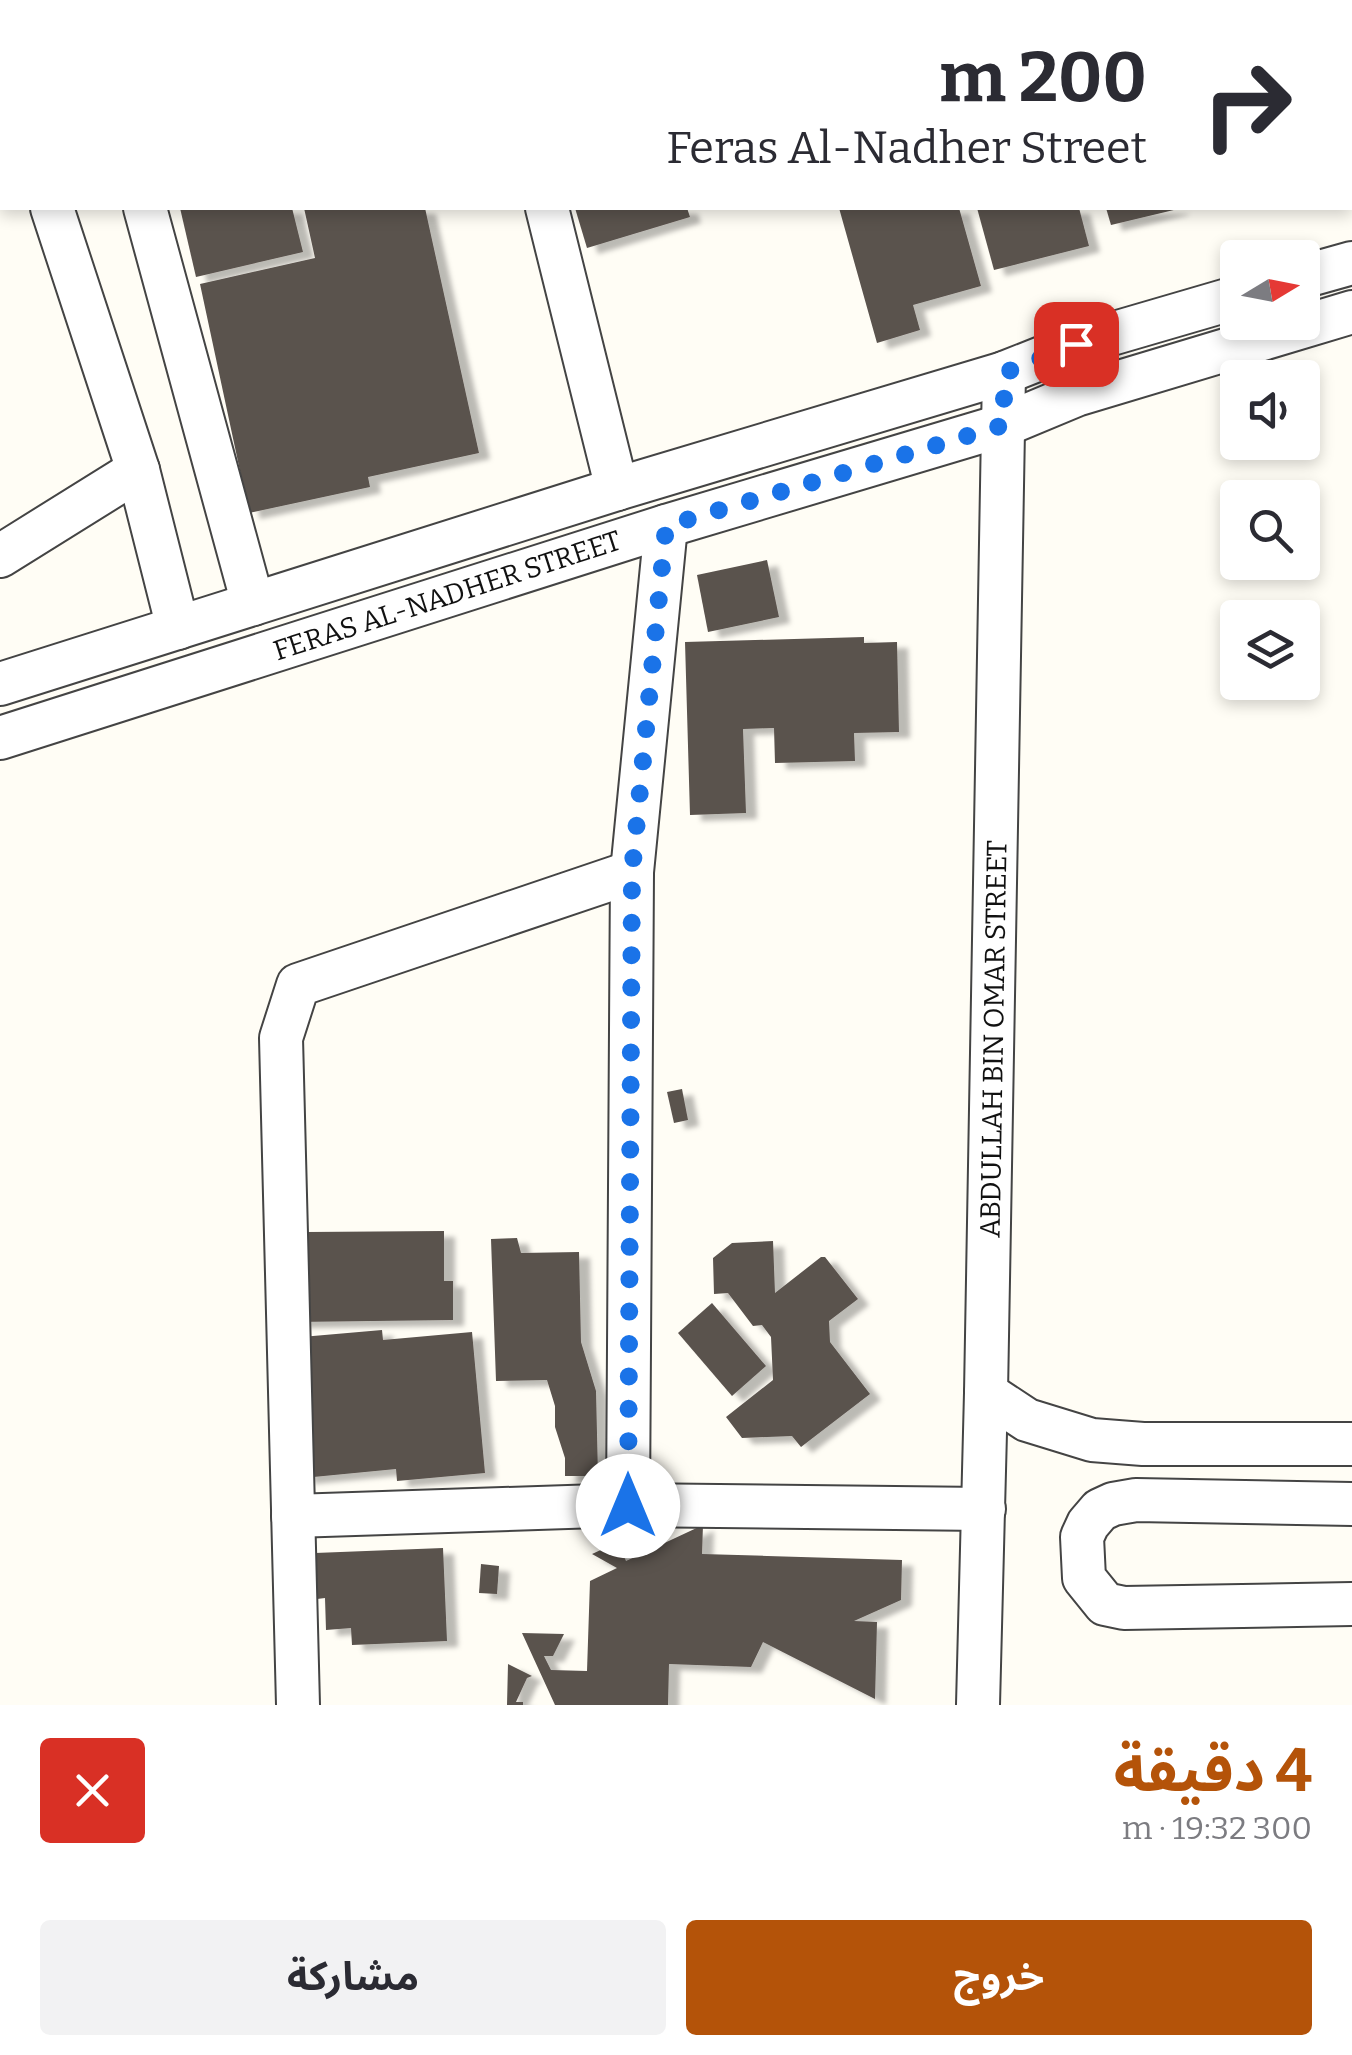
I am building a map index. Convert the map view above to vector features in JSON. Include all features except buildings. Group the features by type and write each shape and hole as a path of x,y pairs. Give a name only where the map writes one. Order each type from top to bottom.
{"street":[{"path":"51,210 138,470 178,628"},
{"path":"145,210 253,604"},
{"path":"547,210 617,489"},
{"path":"1320,272 1352,262"},
{"name":"FERAS AL-NADHER STREET","path":"0,684 617,489 1004,373 1076,344 1220,301"},
{"name":"FERAS AL-NADHER STREET","path":"0,738 666,526 1004,425 1076,395 1352,312"},
{"name":"ABDULLAH BIN OMAR STREET","path":"978,1705 1004,373"},
{"path":"0,556 138,470"},
{"path":"628,1506 632,872 666,526"},
{"path":"298,1705 282,1038 298,985 632,872"},
{"path":"986,1393 1027,1420 1092,1440 1143,1444 1352,1444"},
{"path":"1352,1504 1136,1500 1100,1510 1082,1536 1084,1578 1105,1604 1124,1608 1352,1604"},
{"path":"293,1516 628,1506 984,1509"}],"route":[{"path":"628,1506 632,872 666,526 1004,425 1004,373 1076,344"}]}
